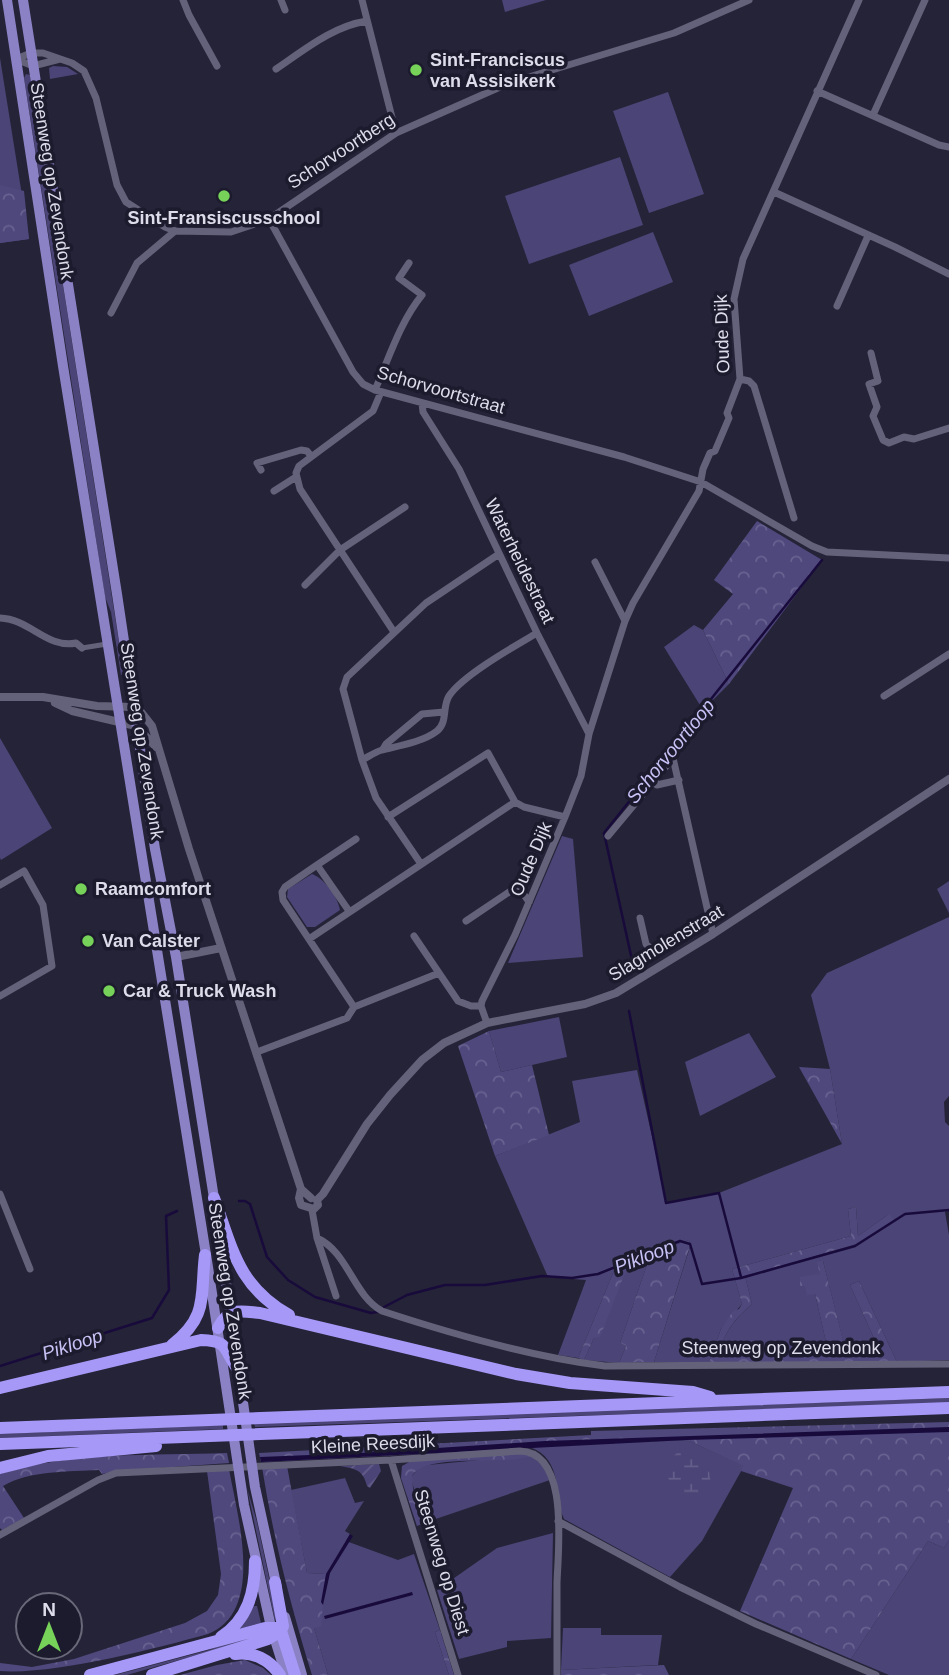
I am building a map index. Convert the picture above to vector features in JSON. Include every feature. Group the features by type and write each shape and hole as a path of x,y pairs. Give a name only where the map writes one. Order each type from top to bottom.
{"highway":[{"path":"214,1198 231,1251 244,1276 265,1299 302,1322"},
{"path":"170,1346 188,1332 197,1316 202,1298 205,1255"},
{"path":"218,1328 229,1313 260,1313 516,1374 570,1383 693,1392 717,1400"},
{"path":"0,1388 201,1340 225,1345 233,1371"},
{"path":"0,1428 949,1392"},
{"path":"0,1444 949,1408"},
{"path":"0,1468 48,1456 159,1445 197,1436"},
{"path":"214,1641 236,1625 246,1610 254,1586 255,1561"},
{"path":"152,1675 221,1655 276,1632 283,1626 275,1582"},
{"path":"90,1675 214,1641 276,1632"},
{"path":"276,1632 295,1675"},
{"path":"221,1655 252,1654 270,1664 281,1675"}],"main road":[{"name":"Steenweg op Zevendonk","path":"7,0 67,393 220,1342"},
{"name":"Steenweg op Zevendonk","path":"23,0 112,556 155,849 176,957 214,1198 229,1313 242,1487 255,1561"},
{"name":"Steenweg op Zevendonk","path":"233,1371 275,1582"},
{"path":"255,1561 286,1675"},
{"path":"275,1582 302,1675"}],"street":[{"path":"183,0 217,66"},
{"path":"281,0 285,10"},
{"path":"362,0 396,133"},
{"name":"Schorvoortberg","path":"269,219 396,133 509,83 674,33 749,0"},
{"name":"Oude Dijk","path":"481,1006 529,902 581,776 589,734 625,621 699,491 703,469 710,453 715,451 729,418 727,413 740,379 734,299 743,259 859,0"},
{"path":"873,116 925,0"},
{"path":"276,69 335,31 367,20"},
{"path":"16,59 31,53 43,53 72,63 84,71 93,88 121,194 134,208 175,231 231,232 269,219"},
{"path":"16,59 33,66 60,58"},
{"path":"817,91 949,147"},
{"path":"774,192 922,259 949,274"},
{"name":"Schorvoortstraat","path":"269,219 353,372 363,384 378,391 624,457 701,482 827,552 949,558"},
{"path":"111,313 137,263 175,231"},
{"path":"837,306 868,236"},
{"path":"394,632 300,489 296,475 299,466 311,456 373,411 378,391 405,323 422,295 398,278 409,263"},
{"path":"871,353 878,381 869,384 877,407 873,416 883,440 889,443 904,438 914,439 949,428"},
{"path":"740,379 749,381 754,386 794,517"},
{"name":"Waterheidestraat","path":"422,403 423,412 458,469 589,734"},
{"path":"261,470 257,463 301,450 307,450 311,456"},
{"path":"274,491 296,475"},
{"path":"304,585 340,550 405,507"},
{"path":"421,864 376,798 362,760 343,689 344,684 347,677 435,596 499,554"},
{"path":"595,562 625,621"},
{"path":"0,618 21,621 54,642 66,645 76,643 82,648 109,643"},
{"path":"362,760 383,749 397,747 437,731 443,722 448,697 453,692 480,669 537,633"},
{"path":"884,696 949,654"},
{"path":"0,697 43,697 97,706 133,707"},
{"path":"43,697 72,711 136,726"},
{"name":"Steenweg op Zevendonk","path":"133,707 141,712 152,726 253,1049 257,1052 301,1189 301,1205 309,1208 336,1296"},
{"path":"383,749 422,715 444,712"},
{"name":"Steenweg op Zevendonk","path":"136,726 159,751"},
{"path":"388,817 488,753 515,802 524,807 565,817"},
{"path":"608,836 673,758 713,934"},
{"name":"Slagmolenstraat","path":"314,1199 323,1194 368,1124 413,1068 444,1043 487,1023 585,1004 617,993 713,934 949,779"},
{"path":"657,785 679,780"},
{"path":"309,939 515,802"},
{"path":"354,1007 283,900 282,892 285,887 356,839"},
{"path":"317,865 349,911"},
{"path":"0,885 24,871 43,905 52,966 0,996"},
{"path":"466,922 518,886 529,902"},
{"path":"640,918 646,944 651,949 709,915"},
{"path":"414,936 458,1001 471,1006 481,1006 487,1023"},
{"path":"176,957 221,948"},
{"path":"257,1052 347,1018 354,1007 439,973"},
{"path":"301,1189 314,1199"},
{"path":"0,1194 30,1269"},
{"path":"309,1208 306,1202 314,1199"},
{"name":"Steenweg op Zevendonk","path":"317,1238 339,1258 370,1303 382,1311 574,1362 605,1366 949,1364"},
{"name":"Kleine Reesdijk","path":"0,1535 98,1480 116,1473 531,1452 542,1460 557,1498 557,1675"},
{"name":"Steenweg op Diest","path":"391,1460 458,1675"},
{"path":"558,1521 756,1625 876,1675"}],"green space":[{"path":"502,0 546,0 505,12"},
{"path":"0,58 29,239 0,243"},
{"path":"67,67 78,74 50,79 49,68"},
{"path":"26,74 30,75 124,674 121,675 111,612 105,597 24,78"},
{"path":"668,92 704,194 649,213 613,111"},
{"path":"620,157 643,225 529,264 505,196"},
{"path":"0,185 24,191 29,239 0,243"},
{"path":"653,232 673,282 589,316 569,265"},
{"path":"757,521 822,560 729,684 703,630 733,594 714,580"},
{"path":"694,625 703,630 729,684 703,710 664,647"},
{"path":"0,738 52,828 1,860 0,858"},
{"path":"562,836 573,839 583,957 508,963"},
{"path":"312,874 330,889 340,910 315,927 307,927 287,897 288,889"},
{"path":"949,881 949,913 937,889"},
{"path":"949,917 949,1096 944,1102 945,1122 949,1126 949,1210 945,1212 949,1235 949,1360 897,1362 859,1281 850,1285 882,1356 847,1357 823,1261 820,1274 801,1286 805,1285 815,1294 829,1355 717,1357 730,1328 752,1304 745,1276 857,1244 889,1214 858,1236 856,1207 848,1209 851,1236 732,1269 742,1304 721,1329 709,1362 654,1362 690,1247 689,1240 651,1253 620,1343 626,1346 619,1363 584,1360 594,1338 616,1266 578,1358 558,1355 586,1280 548,1277 495,1156 580,1122 572,1081 637,1070 667,1203 719,1193 842,1144 830,1069 811,995 827,973"},
{"path":"559,1017 567,1057 501,1072 489,1031"},
{"path":"489,1031 501,1072 532,1065 549,1135 495,1156 458,1046"},
{"path":"749,1033 776,1077 700,1116 685,1062"},
{"path":"799,1067 830,1069 842,1144"},
{"path":"856,1207 858,1236 889,1214 894,1220 857,1244 745,1276 752,1304 730,1327 718,1356 829,1355 815,1294 807,1295 805,1286 800,1286 800,1277 820,1274 817,1262 823,1261 847,1356 882,1356 850,1285 859,1281 897,1362 709,1362 721,1329 733,1311 739,1309 742,1304 732,1269 851,1236 848,1209"},
{"path":"689,1240 690,1246 654,1362 619,1363 626,1346 620,1343 651,1253"},
{"path":"628,1265 600,1337 594,1338 584,1360 578,1358 616,1266"},
{"path":"949,1398 949,1403 255,1427 254,1423"},
{"path":"949,1422 949,1540 944,1548 928,1541 851,1659 740,1611 793,1488 741,1471 743,1466 687,1440 261,1462 259,1453 591,1435 591,1431"},
{"path":"223,1425 223,1429 0,1438 0,1434"},
{"path":"687,1440 744,1466 702,1541 670,1577 564,1519 553,1469 541,1453 530,1447"},
{"path":"678,1452 698,1454 708,1462 710,1488 701,1503 687,1503 672,1486 667,1472 668,1465"},
{"path":"227,1453 229,1463 102,1474 99,1470 50,1473 25,1477 3,1486 24,1518 2,1530 0,1528 0,1474 55,1461 84,1458"},
{"path":"522,1453 530,1456 518,1459 449,1462 420,1469 412,1476 424,1523 417,1526 401,1478 402,1466 413,1460"},
{"path":"530,1455 542,1464 550,1480 424,1523 412,1482 412,1476 419,1468"},
{"path":"379,1464 381,1471 370,1488 358,1471 340,1466"},
{"path":"287,1466 307,1573 326,1574 321,1626 314,1628 328,1675 312,1675 290,1598 262,1467"},
{"path":"229,1469 241,1535 242,1584 237,1605 226,1622 208,1634 104,1660 47,1669 0,1671 0,1663 32,1667 64,1661 84,1661 84,1656 185,1623 207,1611 218,1595 221,1574 207,1471"},
{"path":"345,1478 355,1503 364,1501 345,1531 350,1534 346,1541 398,1560 414,1554 440,1630 435,1632 449,1675 328,1675 314,1628 322,1605 325,1574 307,1573 291,1490"},
{"path":"247,1488 277,1615 275,1621"},
{"path":"553,1533 551,1638 507,1641 507,1647 459,1659 437,1590 497,1548"},
{"path":"949,1540 949,1675 889,1675 851,1659 928,1541 944,1548"},
{"path":"254,1606 257,1606 261,1623 239,1629"},
{"path":"563,1628 601,1628 601,1635 662,1635 658,1665 561,1670"},
{"path":"440,1630 454,1675 449,1675 435,1632"},
{"path":"250,1635 263,1636 127,1675 115,1675 209,1650"},
{"path":"245,1660 271,1675 180,1675 217,1665"},
{"path":"664,1665 669,1675 561,1675 561,1670"}],"shaded area":[{"path":"949,1427 949,1432 687,1440 261,1462 260,1457 545,1441"},
{"path":"350,1534 353,1536 330,1573 323,1605 321,1602 326,1574"},
{"path":"412,1592 413,1595 325,1619 324,1616"}],"waterway":[{"name":"Schorvoortloop","path":"634,969 604,833 822,560"},
{"name":"Schorvoortloop","path":"629,1011 666,1203 719,1193 741,1277"},
{"name":"Pikloop","path":"239,1201 250,1204 267,1257 288,1280 315,1297 371,1313 377,1312"},
{"name":"Pikloop","path":"384,1307 407,1295 445,1285 485,1285 542,1276 572,1278 598,1274 680,1241 690,1244 702,1284 741,1278 855,1246 905,1214 949,1210"},
{"name":"Pikloop","path":"0,1366 152,1318 169,1290 166,1216 177,1211"}],"place":[{"name":"Sint-Franciscus van Assisikerk","path":"416,70"},
{"name":"Sint-Fransiscusschool","path":"224,196"},
{"name":"Raamcomfort","path":"81,889"},
{"name":"Van Calster","path":"88,941"},
{"name":"Car & Truck Wash","path":"109,991"}]}
